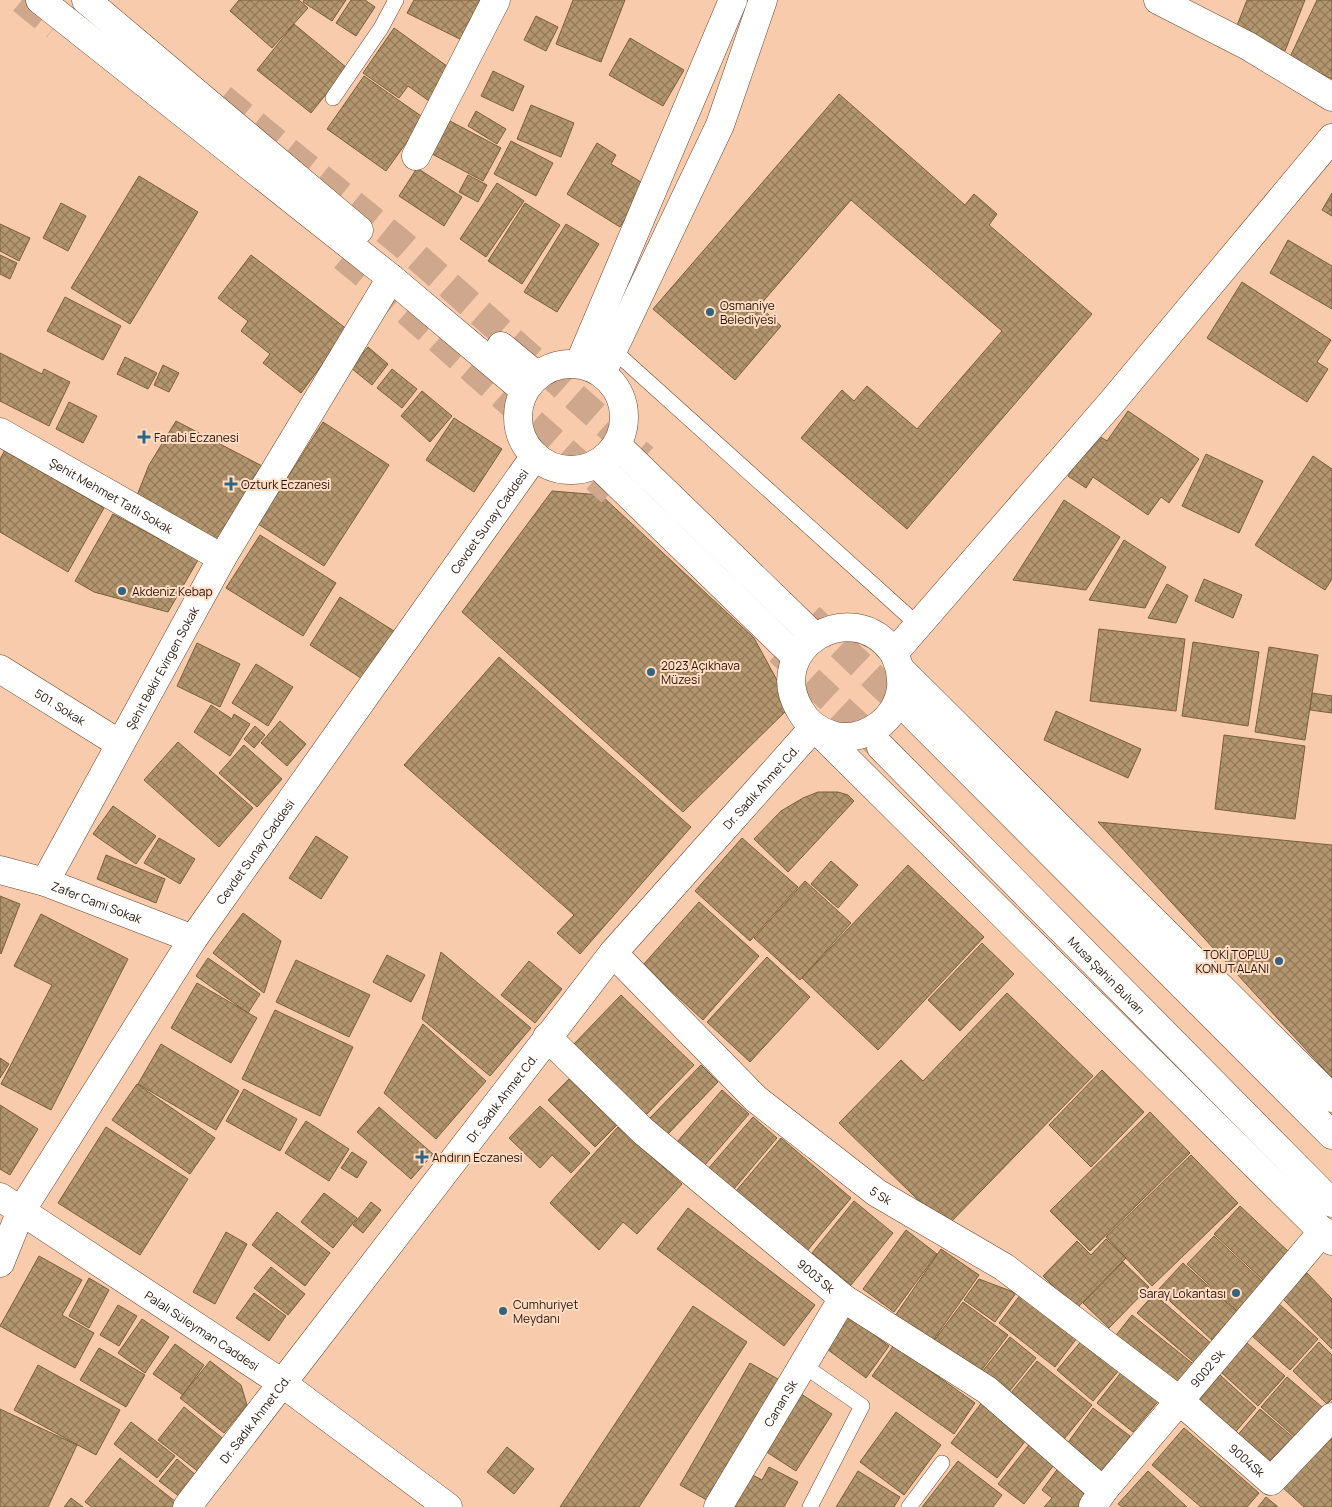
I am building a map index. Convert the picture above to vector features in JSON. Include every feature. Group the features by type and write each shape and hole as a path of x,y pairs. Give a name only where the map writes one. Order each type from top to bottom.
{"main road":[{"path":"40,0 391,278 530,382"},
{"path":"86,0 402,265 530,382"},
{"path":"416,156 496,0"},
{"path":"598,362 733,0"},
{"path":"598,362 720,125 763,0"},
{"path":"1158,0 1248,46 1332,97"},
{"path":"814,727 844,737 862,735 885,721 896,706 901,688 897,661 918,624 1112,402 1332,138"},
{"name":"Şehit Bekir Evirgen Sokak","path":"46,882 222,558 391,278"},
{"path":"598,362 616,387 624,412 624,425 617,445 596,464 579,470 568,470 550,466 535,456 524,443 519,426 518,406 530,382 552,367 564,364 598,362"},
{"name":"Şehit Mehmet Tatlı Sokak","path":"0,432 222,558"},
{"path":"617,445 814,636"},
{"name":"Cevdet Sunay Caddesi","path":"0,1263 10,1204 192,939 535,456"},
{"path":"596,464 796,657"},
{"path":"1327,1236 814,727 802,713 794,696 792,674 796,657 804,646 814,636 834,628 851,627 868,631 882,640 897,661 1332,1098"},
{"name":"501. Sokak","path":"0,669 120,744"},
{"path":"912,714 1332,1135"},
{"name":"Dr. Sadık Ahmet Cd.","path":"187,1507 613,953 814,727"},
{"name":"Musa Şahin Bulvarı","path":"881,747 1332,1203"},
{"name":"Zafer Cami Sokak","path":"0,870 46,882 192,939"},
{"name":"5 Sk","path":"613,953 756,1099 878,1193 1004,1267 1180,1401"},
{"name":"9003 Sk","path":"547,1037 643,1131 843,1298 987,1390 1098,1499"},
{"name":"Palalı Süleyman Caddesi","path":"10,1204 282,1383 448,1507"},
{"name":"9002 Sk","path":"1098,1499 1180,1401 1327,1236"},
{"name":"Canan Sk","path":"718,1507 843,1298"},
{"name":"9004Sk","path":"1180,1401 1271,1481 1332,1417"}],"lane":[{"path":"334,98 381,28 396,0"},
{"path":"598,362 918,624"},
{"path":"803,1365 862,1406 810,1507"},
{"path":"909,1507 942,1463"}],"building":[{"path":"239,0 299,0 308,8 272,48 230,11"},
{"path":"304,0 346,0 332,21 303,2"},
{"path":"351,0 365,0 375,7 356,36 336,23"},
{"path":"414,0 489,0 468,43 407,13"},
{"path":"573,0 625,0 601,62 556,44"},
{"path":"1247,0 1305,0 1285,51 1236,28"},
{"path":"1317,0 1332,0 1332,79 1289,59"},
{"path":"536,16 558,27 546,51 524,40"},
{"path":"294,24 347,68 311,113 257,70"},
{"path":"394,28 451,69 429,101 408,86 399,98 363,73"},
{"path":"630,38 684,70 663,106 609,75"},
{"path":"493,71 524,86 513,111 481,96"},
{"path":"364,76 424,118 386,171 327,129"},
{"name":"Osmaniye Belediyesi","path":"839,94 965,205 974,194 997,214 989,225 1092,314 907,529 801,438 842,390 854,401 867,386 917,429 1002,331 851,200 759,306 781,326 735,380 653,309"},
{"path":"531,105 574,123 561,157 517,139"},
{"path":"476,111 506,129 497,144 468,126"},
{"path":"450,121 501,148 483,181 432,154"},
{"path":"511,141 553,163 536,196 494,174"},
{"path":"597,143 616,155 611,164 646,185 620,227 567,194"},
{"path":"417,168 462,197 444,226 399,196"},
{"path":"468,175 487,185 478,202 459,192"},
{"path":"139,176 198,212 130,324 71,288"},
{"path":"497,183 524,201 486,257 460,239"},
{"path":"1332,193 1332,216 1322,210"},
{"path":"61,203 86,216 68,251 43,238"},
{"path":"525,203 560,225 522,284 488,261"},
{"path":"0,224 30,238 19,261 0,251"},
{"path":"566,224 599,244 557,312 524,292"},
{"path":"1288,240 1332,266 1332,309 1270,273"},
{"path":"0,255 17,263 10,279 0,274"},
{"path":"251,255 348,330 301,393 263,363 270,354 241,331 248,321 218,298"},
{"path":"1242,282 1331,340 1317,362 1328,369 1307,402 1207,338"},
{"path":"65,297 121,326 103,360 47,331"},
{"path":"368,347 388,364 372,385 351,368"},
{"path":"0,353 42,374 44,369 70,382 49,426 0,401"},
{"path":"125,357 157,373 148,389 117,374"},
{"path":"163,365 179,373 169,392 154,385"},
{"path":"392,369 417,389 402,408 377,388"},
{"path":"422,391 452,416 430,442 401,416"},
{"path":"69,402 97,416 83,443 56,429"},
{"path":"1128,411 1199,459 1169,503 1161,497 1148,515 1093,477 1086,488 1068,476 1096,434 1107,441"},
{"path":"454,418 502,449 474,492 426,460"},
{"path":"176,421 264,467 222,549 134,503 149,465"},
{"path":"323,422 389,465 324,566 258,524"},
{"path":"5,450 104,508 68,572 0,532 0,459"},
{"path":"1206,454 1263,481 1239,533 1182,506"},
{"path":"1313,456 1332,469 1332,579 1325,590 1255,545"},
{"name":"2023 Açıkhava Müzesi","path":"552,491 601,495 754,638 791,706 683,812 462,612"},
{"path":"1064,500 1120,537 1086,590 1013,580"},
{"path":"113,514 198,560 168,612 94,592 75,581"},
{"path":"260,535 336,583 303,636 226,588"},
{"path":"1124,540 1166,567 1145,608 1089,600"},
{"path":"1204,579 1242,595 1233,618 1195,601"},
{"path":"1167,584 1188,596 1176,623 1148,618"},
{"path":"340,597 394,631 364,680 310,645"},
{"path":"1099,629 1185,639 1176,711 1090,701"},
{"path":"1193,642 1259,652 1248,726 1182,716"},
{"path":"197,643 240,664 220,707 177,686"},
{"path":"1269,647 1318,655 1305,740 1255,732"},
{"path":"499,657 691,827 580,954 557,933 574,915 404,765"},
{"path":"256,664 293,687 268,726 232,703"},
{"path":"1312,693 1332,696 1332,713 1310,710"},
{"path":"211,705 232,719 234,714 250,724 230,756 194,732"},
{"path":"1056,711 1141,749 1128,778 1044,740"},
{"path":"280,721 306,744 287,766 261,743"},
{"path":"255,726 265,735 254,748 244,739"},
{"path":"1224,735 1305,746 1295,819 1215,809"},
{"path":"178,742 253,808 219,847 144,780"},
{"path":"244,745 282,779 257,807 219,773"},
{"path":"818,792 838,792 848,795 854,801 788,872 754,839 781,811 803,798"},
{"path":"113,806 156,836 136,864 93,834"},
{"name":"TOKİ TOPLU KONUT ALANI","path":"1098,822 1332,845 1332,1078"},
{"path":"316,836 348,857 321,899 289,878"},
{"path":"159,838 195,859 180,884 144,863"},
{"path":"742,838 798,887 750,941 695,891"},
{"path":"106,855 165,879 156,903 97,879"},
{"path":"831,861 858,885 838,908 811,884"},
{"path":"908,865 984,937 878,1050 802,978"},
{"path":"805,881 851,923 800,980 754,938"},
{"path":"0,896 20,904 1,954 0,953"},
{"path":"699,902 759,956 703,1020 643,965"},
{"path":"243,913 281,941 264,993 213,953"},
{"path":"41,914 128,959 51,1110 1,1084 52,985 14,966"},
{"path":"982,943 1014,974 960,1031 928,1000"},
{"path":"441,952 531,1028 490,1076 422,1019"},
{"path":"387,955 425,975 411,1002 373,982"},
{"path":"767,957 810,997 750,1062 707,1022"},
{"path":"208,958 260,994 248,1013 196,976"},
{"path":"296,960 370,995 349,1037 276,1002"},
{"path":"529,961 562,989 535,1023 501,995"},
{"path":"197,983 257,1018 231,1063 171,1028"},
{"path":"1007,993 1093,1076 946,1227 839,1123 901,1060 923,1081"},
{"path":"621,995 694,1065 645,1116 572,1046"},
{"path":"275,1010 353,1047 320,1116 242,1079"},
{"path":"423,1024 486,1081 436,1139 384,1093"},
{"path":"161,1044 239,1091 216,1130 138,1084"},
{"path":"0,1058 9,1064 0,1078"},
{"path":"701,1065 718,1082 666,1136 649,1119"},
{"path":"1102,1070 1144,1112 1091,1167 1049,1125"},
{"path":"570,1078 617,1125 595,1147 548,1100"},
{"path":"137,1084 215,1138 190,1174 112,1120"},
{"path":"244,1089 297,1119 280,1151 226,1121"},
{"path":"722,1090 749,1114 704,1166 677,1142"},
{"path":"0,1105 38,1129 10,1175 0,1169"},
{"path":"540,1106 590,1153 571,1173 552,1155 540,1168 509,1138"},
{"path":"379,1107 433,1154 411,1179 357,1132"},
{"path":"1150,1112 1190,1153 1090,1251 1050,1211"},
{"path":"753,1117 777,1138 733,1190 708,1169"},
{"path":"306,1121 349,1149 329,1181 285,1153"},
{"path":"106,1127 188,1179 140,1255 58,1203"},
{"path":"618,1127 682,1184 637,1234 623,1222 599,1250 550,1203"},
{"path":"781,1138 851,1198 807,1251 736,1191"},
{"path":"352,1152 367,1162 357,1178 341,1168"},
{"path":"1191,1155 1238,1203 1152,1286 1106,1237"},
{"path":"324,1193 357,1218 333,1248 301,1222"},
{"path":"854,1201 893,1233 851,1285 812,1253"},
{"path":"371,1202 381,1210 363,1233 353,1225"},
{"path":"1240,1206 1290,1253 1264,1281 1214,1234"},
{"path":"688,1208 815,1305 784,1346 657,1249"},
{"path":"277,1212 330,1253 305,1286 252,1245"},
{"path":"906,1230 937,1254 894,1312 863,1289"},
{"path":"226,1232 247,1244 215,1304 193,1292"},
{"path":"1214,1236 1264,1283 1237,1311 1187,1264"},
{"path":"1106,1239 1126,1258 1076,1309 1043,1276 1077,1241 1091,1255"},
{"path":"941,1249 979,1275 932,1342 895,1316"},
{"path":"39,1256 82,1280 62,1315 94,1333 75,1368 0,1326"},
{"path":"1123,1262 1149,1287 1109,1328 1083,1303"},
{"path":"1183,1263 1238,1313 1213,1341 1158,1290"},
{"path":"271,1267 305,1294 288,1315 254,1288"},
{"path":"1307,1273 1332,1299 1332,1349 1282,1298"},
{"path":"89,1278 109,1290 89,1328 69,1316"},
{"path":"979,1279 1016,1293 995,1322 964,1300"},
{"path":"254,1293 286,1316 269,1341 236,1318"},
{"path":"1021,1294 1077,1338 1055,1367 999,1323"},
{"path":"1154,1294 1213,1345 1196,1364 1137,1313"},
{"path":"963,1302 1008,1335 975,1379 930,1346"},
{"path":"1279,1304 1318,1339 1290,1370 1251,1335"},
{"path":"118,1305 137,1316 119,1346 100,1335"},
{"path":"693,1306 747,1342 639,1507 560,1507"},
{"path":"846,1314 889,1346 866,1378 823,1346"},
{"path":"1132,1315 1197,1367 1178,1391 1113,1339"},
{"path":"142,1319 169,1337 145,1373 118,1353"},
{"path":"1010,1337 1036,1358 1004,1398 978,1377"},
{"path":"1084,1338 1120,1369 1093,1401 1057,1370"},
{"path":"1319,1342 1332,1355 1332,1399 1327,1404 1293,1371"},
{"path":"1247,1343 1285,1376 1258,1406 1221,1372"},
{"path":"175,1344 204,1365 183,1395 153,1374"},
{"path":"894,1345 975,1403 954,1434 872,1376"},
{"path":"99,1348 145,1375 126,1407 80,1380"},
{"path":"210,1361 241,1385 247,1405 224,1433 180,1398"},
{"path":"1037,1361 1092,1405 1060,1444 1006,1399"},
{"path":"750,1363 783,1382 714,1504 680,1485"},
{"path":"38,1365 120,1410 96,1455 14,1410"},
{"path":"1123,1370 1160,1399 1133,1432 1097,1403"},
{"path":"1220,1375 1256,1408 1232,1436 1195,1404"},
{"path":"1287,1377 1322,1407 1295,1437 1261,1407"},
{"path":"798,1392 832,1414 796,1471 762,1449"},
{"path":"983,1401 1029,1436 997,1478 951,1443"},
{"path":"184,1407 226,1441 200,1473 158,1440"},
{"path":"1093,1408 1130,1436 1101,1476 1064,1448"},
{"path":"0,1409 77,1445 48,1507 0,1507"},
{"path":"1260,1409 1296,1440 1271,1468 1236,1437"},
{"path":"896,1412 941,1445 904,1495 860,1462"},
{"path":"131,1422 175,1456 157,1478 114,1444"},
{"path":"1184,1428 1259,1493 1247,1507 1201,1507 1152,1465"},
{"path":"1332,1430 1332,1507 1304,1507 1281,1486"},
{"path":"1032,1441 1057,1461 1024,1504 998,1484"},
{"path":"507,1447 534,1469 514,1494 487,1472"},
{"path":"120,1458 176,1502 173,1507 92,1507 85,1502"},
{"path":"177,1459 197,1476 180,1497 159,1481"},
{"path":"958,1461 1002,1495 993,1507 922,1507"},
{"path":"769,1467 798,1482 784,1507 728,1507 747,1472 762,1480"},
{"path":"1059,1467 1091,1492 1079,1507 1044,1507 1052,1498 1042,1490"},
{"path":"858,1471 900,1497 894,1507 836,1507"},
{"path":"1148,1471 1187,1507 1122,1507 1118,1504"},
{"path":"1266,1497 1278,1507 1258,1507"},
{"path":"71,1498 83,1507 64,1507"}],"tunnel":[{"path":"22,0 55,27"},
{"path":"222,98 400,242 644,458"},
{"path":"343,257 611,492"},
{"path":"810,617 912,714"},
{"path":"779,651 881,747"}],"place":[{"name":"Osmaniye Belediyesi","path":"710,312"},
{"name":"Farabi Eczanesi","path":"144,437"},
{"name":"Ozturk Eczanesi","path":"231,484"},
{"name":"Akdeniz Kebap","path":"122,591"},
{"name":"2023 Açıkhava Müzesi","path":"651,672"},
{"name":"TOKİ TOPLU KONUT ALANI","path":"1279,961"},
{"name":"Andırın Eczanesi","path":"422,1157"},
{"name":"Saray Lokantası","path":"1236,1293"},
{"name":"Cumhuriyet Meydanı","path":"503,1311"}]}
